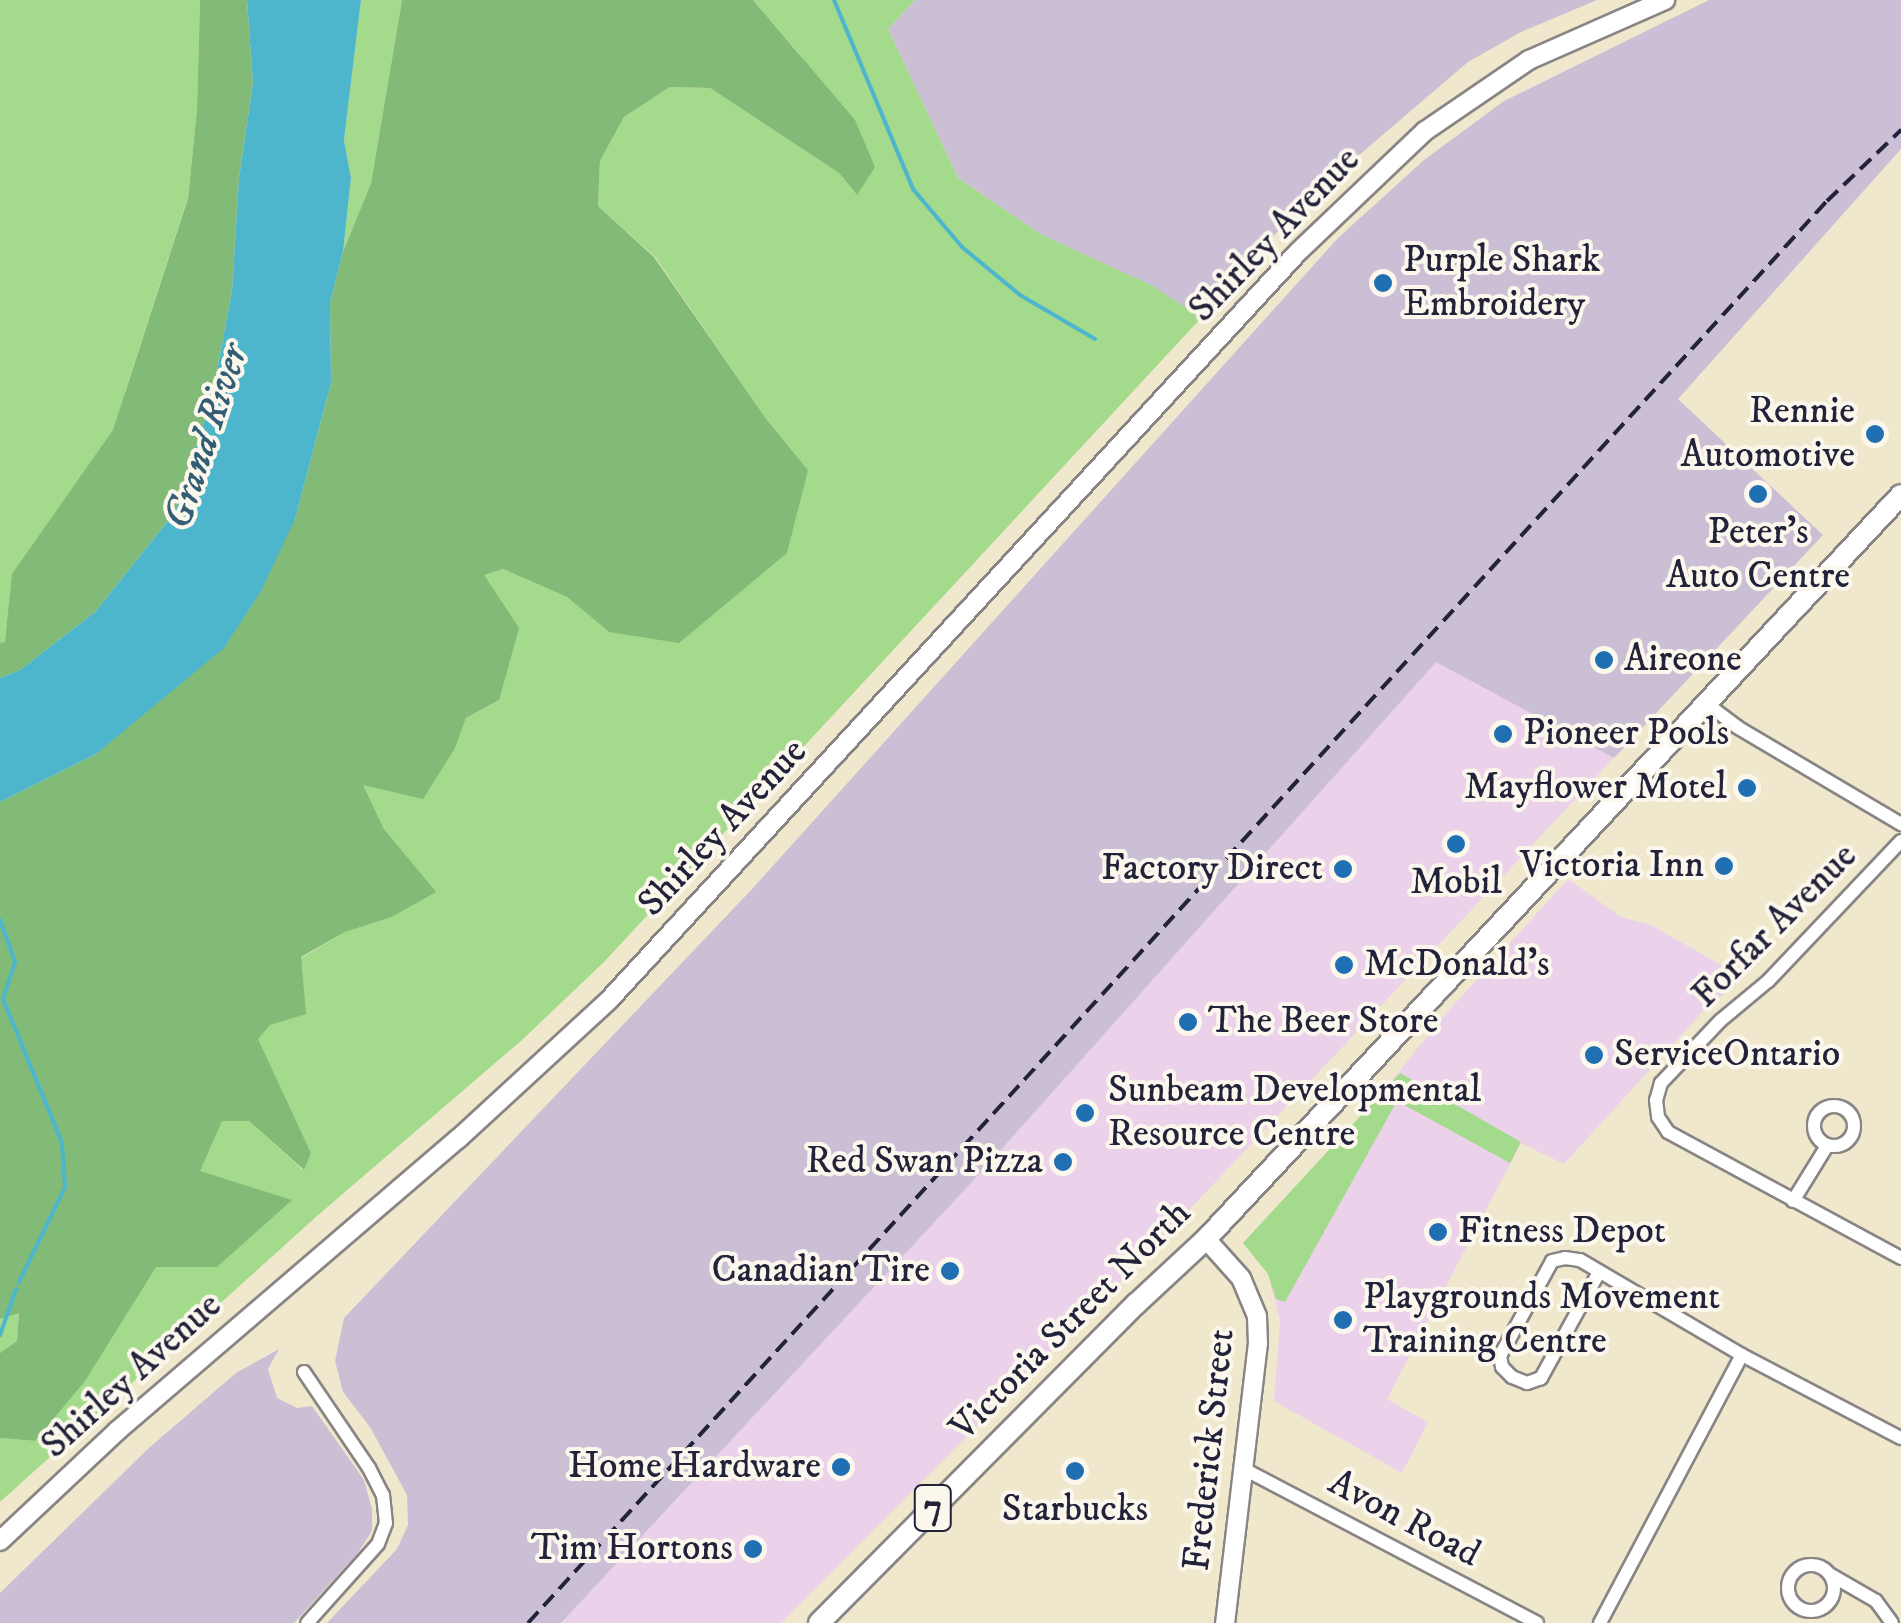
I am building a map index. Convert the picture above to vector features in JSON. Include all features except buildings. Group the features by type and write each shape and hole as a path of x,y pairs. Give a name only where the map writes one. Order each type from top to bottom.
{"main road":[{"name":"Shirley Avenue","path":"0,1541 116,1431 458,1139 609,1000 1299,251 1448,114 1529,60 1665,0"},
{"name":"Victoria Street North","path":"819,1623 1136,1304 1206,1239 1901,495"},
{"name":"Frederick Street","path":"1206,1239 1241,1278 1257,1316 1258,1343 1225,1623"}],"street":[{"name":"Forfar Avenue","path":"1707,704 1736,726 1901,824"},
{"name":"Forfar Avenue","path":"1901,841 1768,981 1720,1021 1661,1082 1656,1100 1658,1117 1668,1132 1901,1258"},
{"path":"1794,1201 1827,1146"},
{"path":"1598,1274 1541,1378 1527,1384 1502,1368 1500,1356 1552,1262 1565,1258 1580,1260 1742,1355 1901,1438"},
{"path":"1600,1623 1742,1355"},
{"path":"304,1372 369,1468 382,1495 386,1523 378,1544 307,1623"},
{"name":"Avon Road","path":"1244,1469 1537,1623"},
{"path":"1831,1575 1876,1601 1892,1623"}],"shaded area":[{"path":"915,0 1597,0 1521,32 1468,62 1303,203 1201,318 1150,285 1042,235 958,178 888,29"},
{"path":"1709,0 1901,0 1901,149 1678,399 1823,535 1614,758 1436,662 984,1169 561,1623 327,1623 397,1549 408,1525 407,1495 370,1427 343,1392 335,1361 344,1318 753,888 1338,238 1424,160 1504,101"},
{"path":"1436,661 1614,758 1146,1256 781,1623 561,1623 984,1169"},
{"path":"1568,879 1621,917 1651,925 1744,978 1707,1007 1564,1164 1521,1143 1387,1399 1428,1422 1402,1473 1274,1401 1280,1321 1268,1274 1243,1243 1377,1099 1441,1019"},
{"path":"279,1349 268,1369 277,1398 297,1408 312,1406 364,1480 372,1509 372,1531 357,1554 294,1623 0,1623 0,1593 150,1447 236,1373"}],"green space":[{"path":"0,0 200,0 197,109 188,197 125,392 189,469 0,678"},
{"path":"200,0 247,0 253,83 239,178 232,291 212,397 175,512 95,612 20,670 0,678 0,643 5,642 12,574 113,430 188,198 197,109"},
{"path":"361,0 402,0 371,183 343,252 351,178 344,140"},
{"path":"402,0 753,0 855,120 875,167 857,195 839,173 710,88 670,87 624,117 600,161 598,206 654,257 767,420 808,470 787,553 679,643 609,632 567,597 503,569 484,575 519,628 499,700 466,718 455,748 423,799 363,785 384,829 436,892 392,917 345,932 301,957 306,1014 270,1025 258,1039 311,1153 304,1170 249,1121 222,1121 200,1171 292,1200 217,1267 156,1267 85,1381 35,1441 0,1438 0,1353 17,1341 19,1313 0,1319 0,802 96,754 295,519 331,383 330,302 343,252 371,183"},
{"path":"753,0 915,0 888,29 958,178 1042,235 1151,285 1201,318 604,962 522,1040 317,1216 0,1502 0,1438 35,1441 156,1267 217,1267 291,1200 199,1172 221,1121 249,1121 303,1170 311,1153 257,1039 270,1025 301,958 345,932 392,917 435,892 384,829 362,784 455,748 466,718 499,700 483,575 503,569 567,597 609,632 808,470 767,420 655,257 598,206 600,161 624,117 670,87 710,88 839,173 856,194 802,57"},
{"path":"1400,1073 1521,1142 1510,1163 1397,1101 1285,1302 1276,1299 1268,1274 1243,1243"},
{"path":"19,1312 17,1341 0,1353 0,1319"}],"water":[{"name":"Grand River","path":"247,0 361,0 344,140 351,178 343,252 330,302 331,383 295,519 261,591 224,648 96,754 0,802 0,678 20,670 95,612 175,512 212,397 232,291 239,178 253,83"}],"waterway":[{"path":"834,0 913,189 962,247 1020,295 1095,339"},
{"path":"0,920 15,962 3,999 62,1143 65,1187 19,1282"},
{"path":"0,1335 16,1289"}],"railway":[{"path":"528,1623 1827,201 1901,130"}],"place":[{"name":"Purple Shark Embroidery","path":"1383,283"},
{"name":"Rennie Automotive","path":"1875,434"},
{"name":"Peter's Auto Centre","path":"1758,494"},
{"name":"Aireone","path":"1604,660"},
{"name":"Pioneer Pools","path":"1503,734"},
{"name":"Mayflower Motel","path":"1747,788"},
{"name":"Mobil","path":"1456,844"},
{"name":"Victoria Inn","path":"1724,866"},
{"name":"Factory Direct","path":"1343,869"},
{"name":"McDonald's","path":"1344,965"},
{"name":"The Beer Store","path":"1188,1022"},
{"name":"ServiceOntario","path":"1594,1055"},
{"name":"Sunbeam Developmental Resource Centre","path":"1085,1113"},
{"name":"Red Swan Pizza","path":"1063,1162"},
{"name":"Fitness Depot","path":"1438,1232"},
{"name":"Canadian Tire","path":"950,1271"},
{"name":"Playgrounds Movement Training Centre","path":"1343,1320"},
{"name":"Home Hardware","path":"841,1467"},
{"name":"Starbucks","path":"1075,1471"},
{"name":"Tim Hortons","path":"753,1549"}]}
